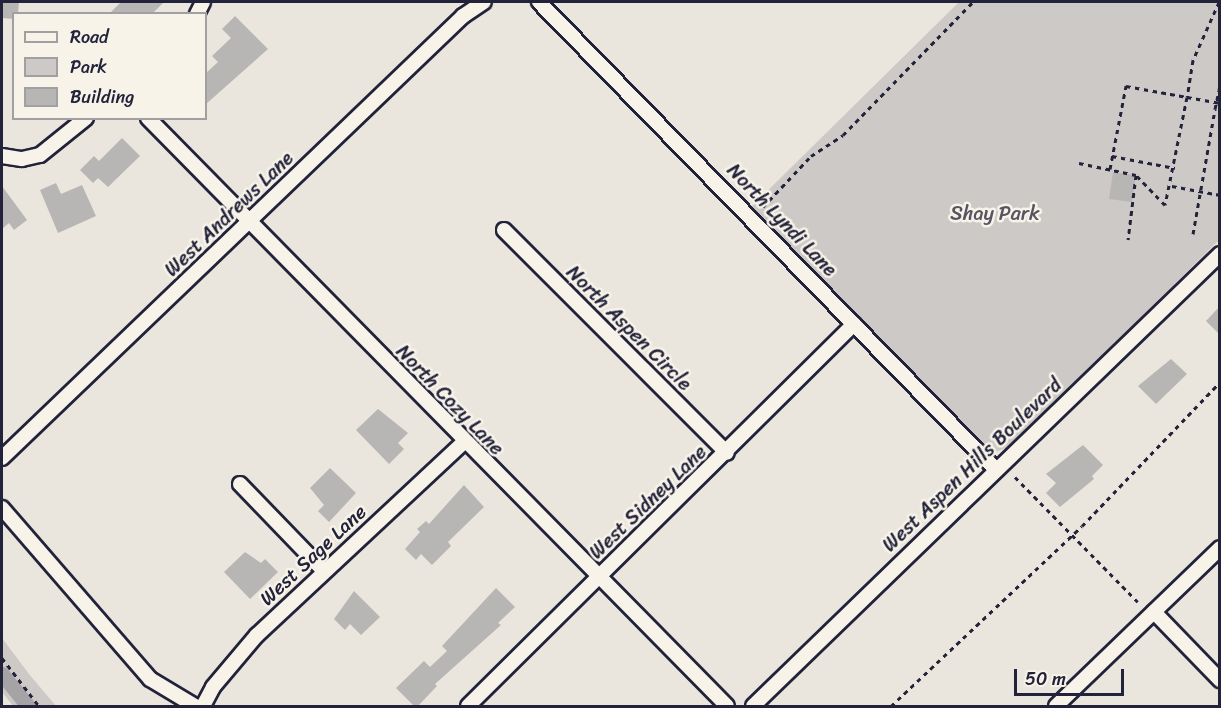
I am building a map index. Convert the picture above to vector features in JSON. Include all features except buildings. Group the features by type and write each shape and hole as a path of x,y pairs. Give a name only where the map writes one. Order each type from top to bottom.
{"street":[{"name":"West Andrews Lane","path":"2,458 463,16 484,2"},
{"name":"North Lyndi Lane","path":"539,2 995,470"},
{"path":"2,156 22,159 40,155 84,120"},
{"name":"North Cozy Lane","path":"150,120 463,443 727,706"},
{"name":"North Aspen Circle","path":"504,230 727,453"},
{"name":"West Aspen Hills Boulevard","path":"753,706 1220,254"},
{"name":"West Sidney Lane","path":"468,706 727,453 855,324"},
{"name":"West Sage Lane","path":"204,706 228,667 324,571 463,443"},
{"path":"240,484 324,571"},
{"path":"2,508 144,672 163,690 195,706"},
{"path":"1056,706 1220,548"},
{"path":"1154,612 1220,680"}],"path":[{"path":"763,207 811,156 843,135 973,2"},
{"path":"1079,163 1136,175 1166,205 1172,186 1193,60 1219,2"},
{"path":"1193,234 1220,85"},
{"path":"1110,170 1126,86 1220,102"},
{"path":"1112,156 1175,168"},
{"path":"1128,240 1136,175"},
{"path":"1172,186 1220,195"},
{"path":"891,706 1073,535 1220,382"},
{"path":"1015,477 1138,602"},
{"path":"2,658 39,706"}],"green space":[{"name":"Shay Park","path":"959,2 1219,2 1219,240 1011,446 982,457 747,211"},
{"path":"2,638 56,706 13,706 2,692"}],"waterway":[{"path":"2,674 28,706"}]}
